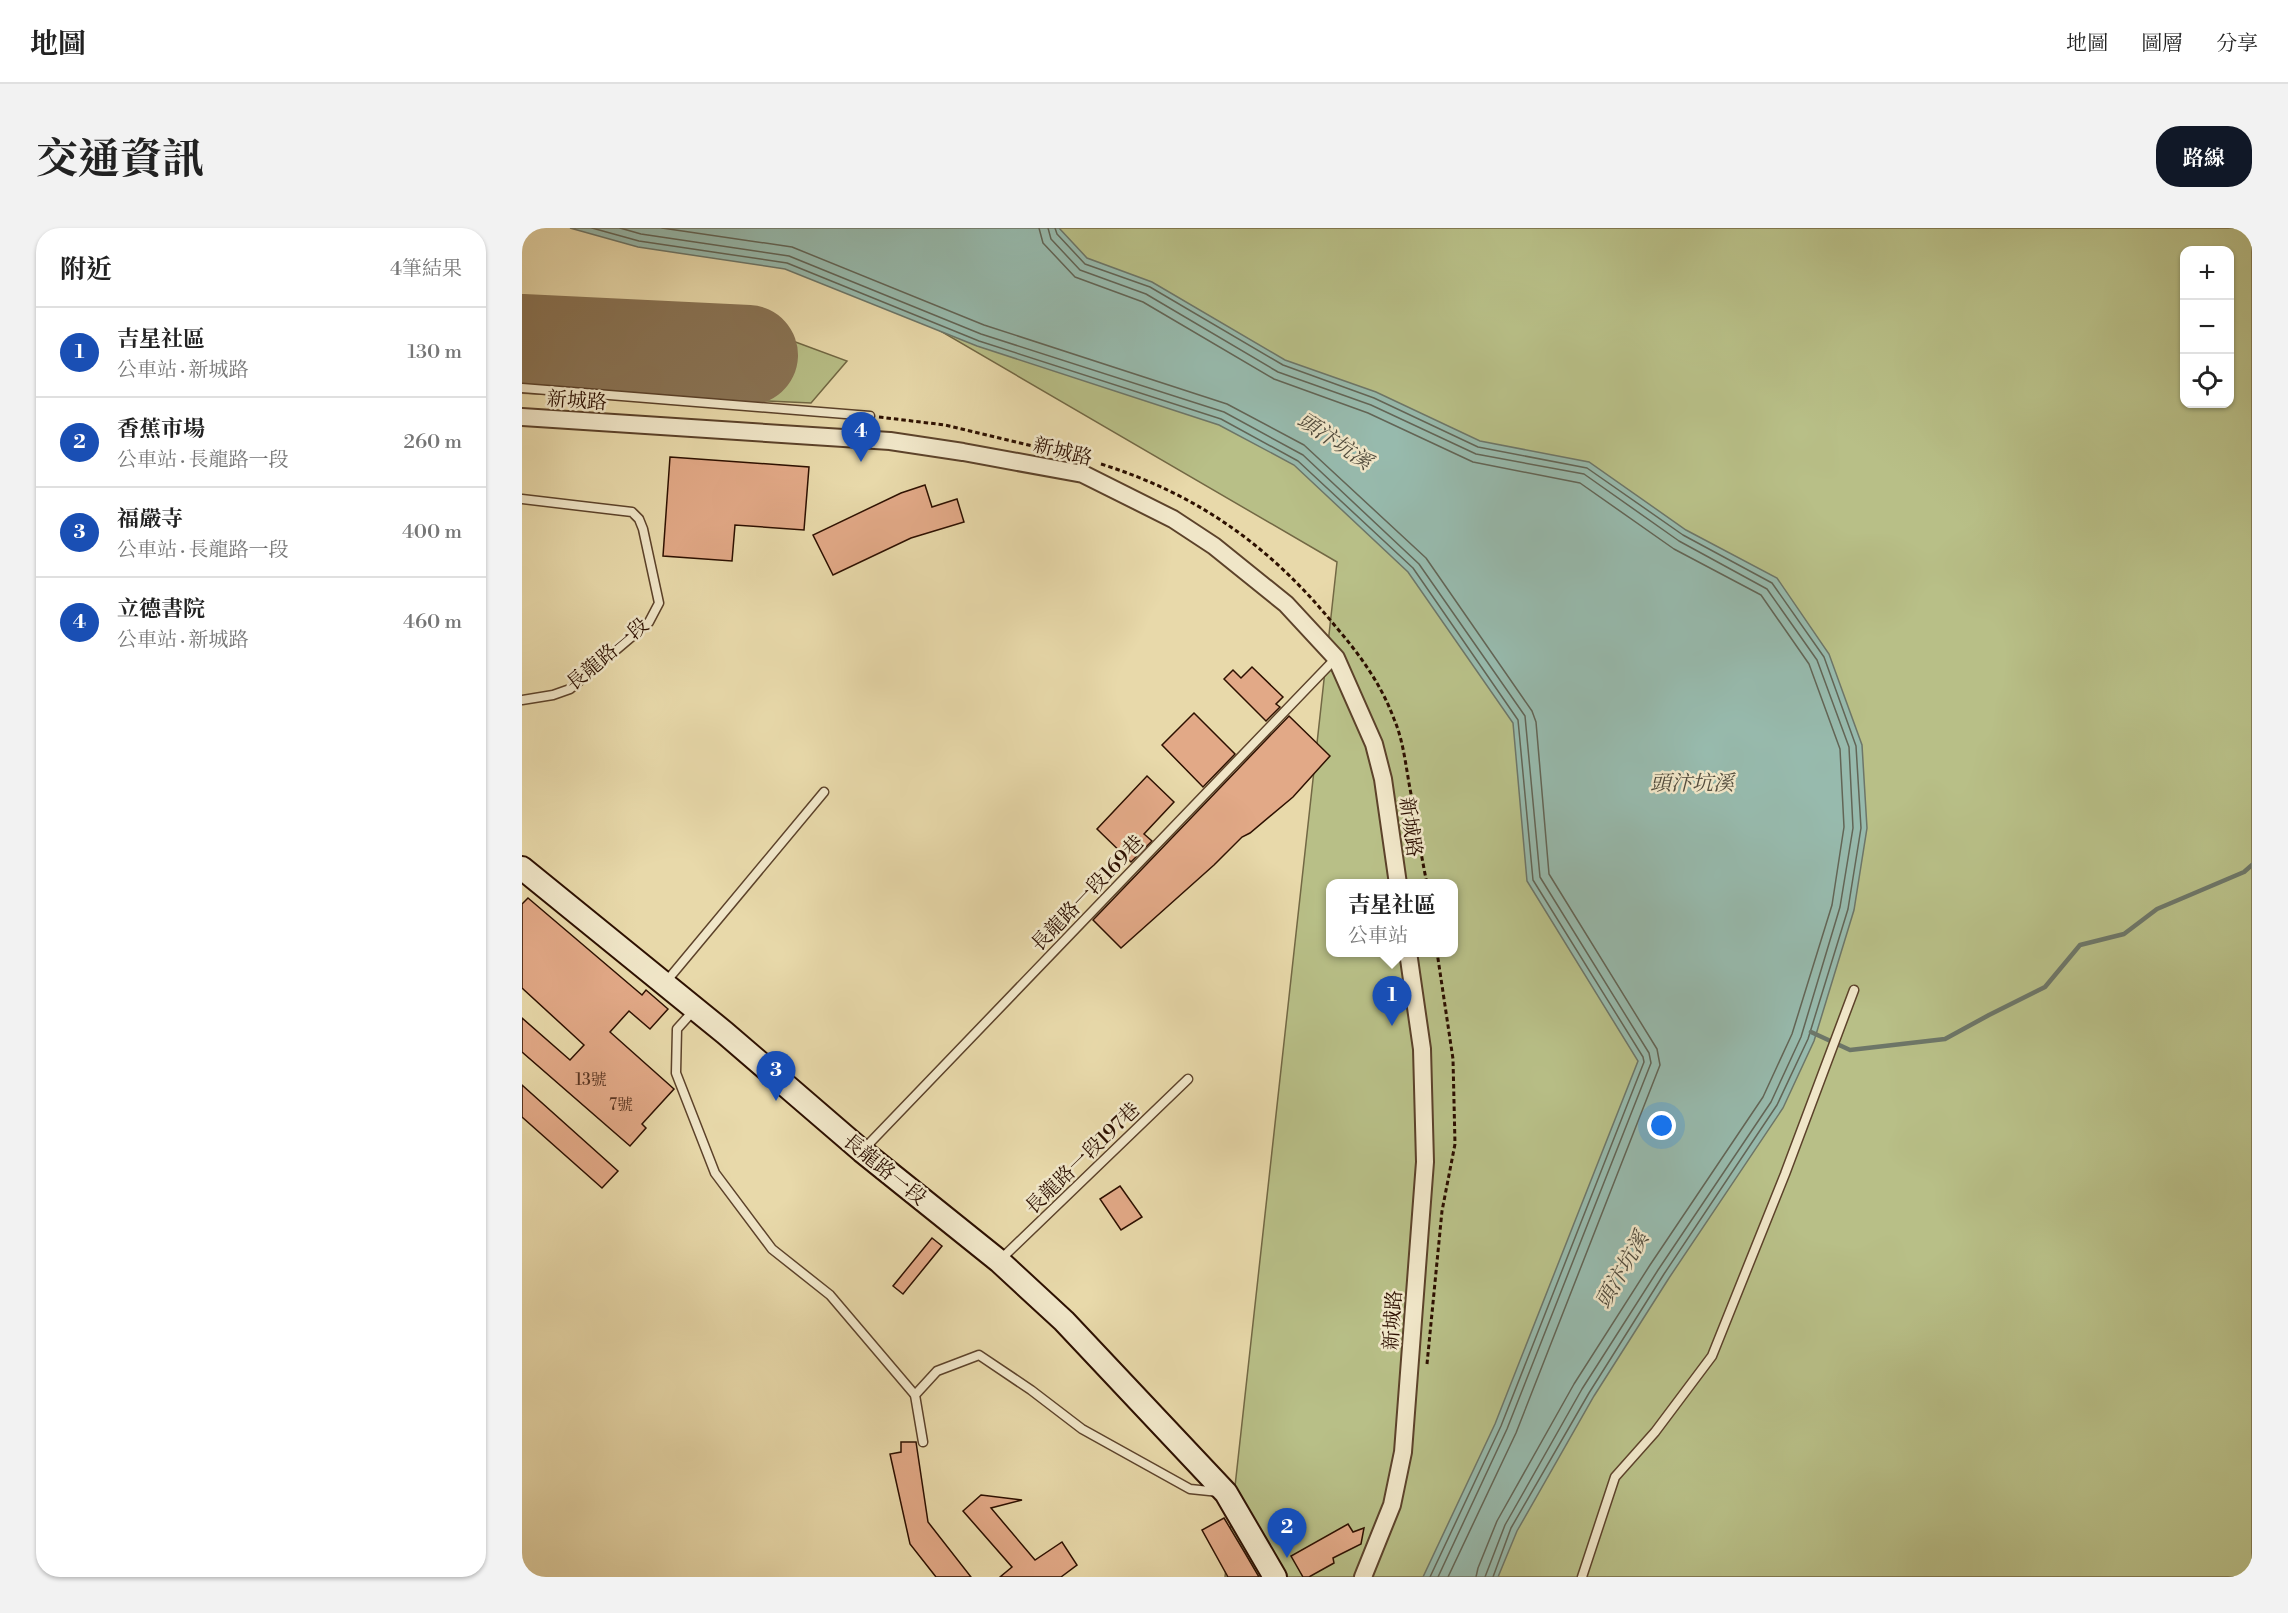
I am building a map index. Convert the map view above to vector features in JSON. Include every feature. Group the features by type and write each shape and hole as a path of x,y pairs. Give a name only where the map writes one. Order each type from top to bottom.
{"main road":[{"name":"長龍路一段","path":"522,868 695,1008 862,1151 999,1262 1064,1321 1226,1493 1275,1577"}],"street":[{"name":"新城路","path":"522,417 890,441 1083,474 1173,519 1214,546 1286,604 1336,658 1374,744 1383,779 1397,879"},
{"name":"新城路","path":"1363,1577 1392,1505 1403,1452 1423,1186 1425,1110 1422,1060 1409,957"}],"lane":[{"path":"522,388 870,416"},
{"name":"長龍路一段","path":"522,499 632,512 644,529 659,603 649,622 570,689 553,695 522,700"},
{"name":"長龍路一段169巷","path":"862,1151 1336,658"},
{"path":"664,984 824,792"},
{"path":"1582,1577 1615,1477 1655,1432 1712,1356 1785,1174 1854,990"},
{"path":"695,1008 677,1029 676,1073 715,1173 772,1249 830,1295 915,1395 923,1442"},
{"name":"長龍路一段197巷","path":"999,1262 1188,1079"},
{"path":"915,1395 937,1371 980,1355 1082,1429 1190,1489 1226,1493"}],"path":[{"path":"870,416 945,424 1070,455"},
{"path":"1095,463 1180,497 1215,515 1240,532 1294,579 1359,654 1372,673 1395,720 1407,769 1426,879"}],"green space":[{"path":"807,228 2252,228 2252,1577 1225,1577 1337,562 803,251"},
{"path":"522,306 604,308 736,320 847,361 811,403 522,390"}],"water":[{"name":"頭汴坑溪","path":"570,228 1059,228 1087,258 1152,282 1285,360 1376,392 1480,441 1589,462 1686,530 1777,578 1829,654 1862,745 1867,828 1854,910 1814,1041 1783,1108 1669,1278 1594,1396 1517,1531 1498,1577 1423,1577 1495,1424 1638,1061 1527,881 1513,723 1408,572 1294,465 1219,425 977,346 785,269 638,247"}],"building":[{"path":"670,457 809,467 804,530 735,525 732,561 663,556"},
{"path":"925,485 932,507 957,499 964,522 911,538 833,575 813,535 901,493"},
{"path":"1252,667 1283,697 1276,704 1280,707 1266,721 1224,679 1233,670 1241,678"},
{"path":"1194,713 1235,754 1203,787 1162,745"},
{"path":"1289,716 1330,756 1293,797 1242,837 1121,948 1093,920"},
{"path":"1147,776 1174,802 1144,834 1152,841 1131,862 1097,829"},
{"path":"528,898 642,995 646,990 668,1009 650,1029 629,1011 610,1032 674,1089 642,1124 646,1128 630,1146 522,1052 522,1018 570,1060 584,1045 522,988 522,904"},
{"path":"522,1085 618,1171 602,1188 522,1117"},
{"path":"1120,1186 1142,1217 1121,1230 1100,1199"},
{"path":"932,1238 942,1246 903,1294 893,1286"},
{"path":"901,1442 916,1442 928,1522 971,1577 936,1577 910,1544 890,1454 901,1452"},
{"path":"981,1495 1022,1500 991,1508 1035,1560 1062,1542 1077,1565 1061,1577 1000,1577 1012,1567 963,1511"},
{"path":"1224,1518 1259,1577 1228,1577 1202,1530"},
{"path":"1348,1524 1353,1532 1364,1528 1361,1544 1333,1558 1334,1563 1309,1577 1303,1577 1291,1556"}],"waterway":[{"path":"1811,1032 1850,1050 1945,1039 2045,987 2080,945 2124,934 2157,909 2244,872 2252,865"}],"runway":[{"path":"522,344 748,355"}],"place":[{"name":"立德書院","path":"861,462"},
{"name":"吉星社區","path":"1392,1026"},
{"name":"福嚴寺","path":"776,1101"},
{"name":"香蕉市場","path":"1287,1558"}]}
